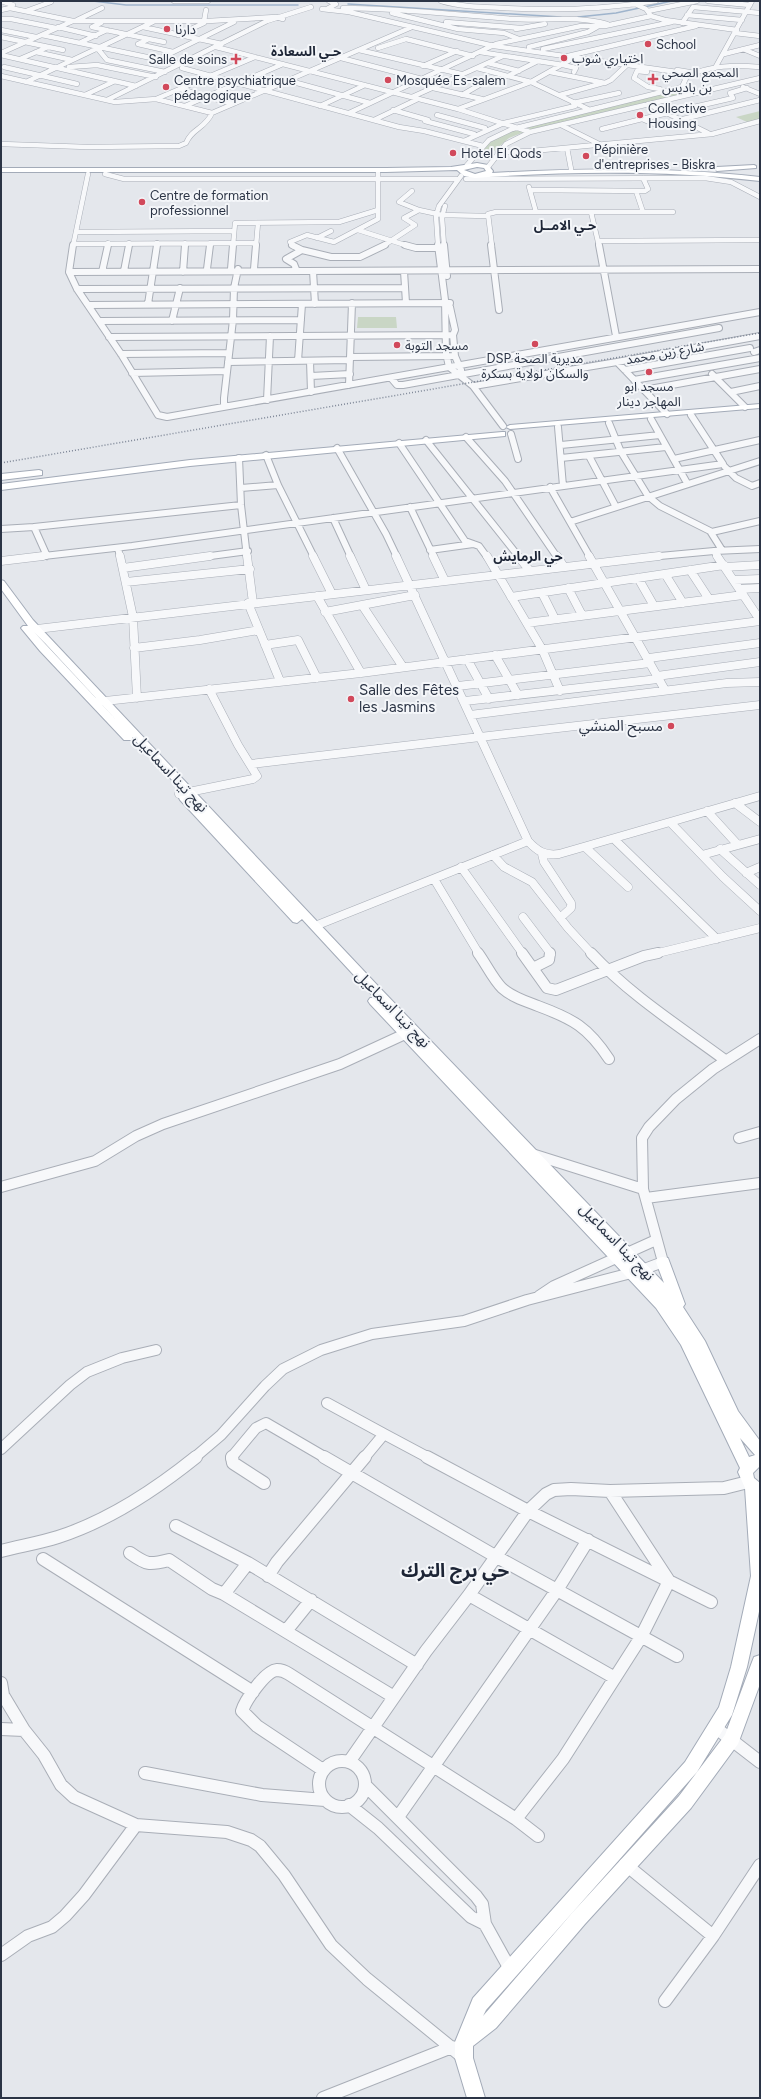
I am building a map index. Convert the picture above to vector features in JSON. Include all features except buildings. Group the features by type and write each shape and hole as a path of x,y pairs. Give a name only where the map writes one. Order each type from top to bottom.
{"main road":[{"path":"1,174 377,176 465,172 477,165 488,168 571,169 703,169 757,166"},
{"path":"757,166 750,172 751,175 760,179"},
{"path":"479,176 488,173 488,168"},
{"path":"1,170 451,169 479,176 695,173 760,179"},
{"path":"695,173 760,184"},
{"path":"1,477 113,465 760,406"},
{"path":"1,487 125,470 337,448 466,437 506,430 609,423 760,409"},
{"name":"نهج تينا اسماعيل","path":"1,583 37,630 99,701 405,1034 623,1254"},
{"name":"نهج تينا اسماعيل","path":"1,595 43,649 99,701"},
{"name":"نهج تينا اسماعيل","path":"184,793 315,926 532,1154 638,1271 680,1311 700,1345 741,1431 760,1451"},
{"path":"663,1262 680,1311"},
{"name":"نهج تينا اسماعيل","path":"638,1271 677,1326 705,1378 747,1467"},
{"path":"476,2098 460,2049 479,2004 691,1767 726,1710 739,1667 759,1576 753,1486 746,1472 747,1467 751,1462 760,1459"},
{"path":"460,2049 490,2022 579,1918 685,1802 732,1739 760,1662"}],"street":[{"path":"1,1 12,4 10,8"},
{"path":"174,1 208,1"},
{"path":"441,1 543,10 638,6 656,1"},
{"path":"628,1 647,10 651,16"},
{"path":"647,10 697,1"},
{"path":"708,1 722,3 751,3 715,68"},
{"path":"1,15 26,12 51,2"},
{"path":"333,2 343,8 495,45"},
{"path":"115,102 172,73 181,66 216,47 228,46 283,19 320,9 334,7 333,2"},
{"path":"476,4 490,2"},
{"path":"707,27 722,3"},
{"path":"108,102 136,86 222,46 276,17 309,4 320,9 349,12 495,45 695,73"},
{"path":"676,5 760,13"},
{"path":"343,8 370,7 476,17 564,20 591,19 609,25"},
{"path":"370,7 488,36 564,20"},
{"path":"682,23 693,7"},
{"path":"1,10 10,8 75,21 206,21 276,17 283,19"},
{"path":"1,53 87,16 102,8"},
{"path":"206,10 206,21"},
{"path":"263,10 267,18"},
{"path":"2,27 34,13"},
{"path":"687,15 742,20"},
{"path":"87,16 88,21"},
{"path":"349,113 495,45 584,26 609,25 651,16 672,22 760,36"},
{"path":"1,20 17,20 96,36"},
{"path":"157,60 239,20"},
{"path":"419,20 521,28"},
{"path":"79,32 105,21"},
{"path":"26,82 156,21"},
{"path":"153,47 206,21"},
{"path":"511,41 529,47 548,49 672,22"},
{"path":"23,35 42,26"},
{"path":"529,47 590,32 597,26"},
{"path":"572,56 570,51 583,50 651,34 659,34 696,26"},
{"path":"2,27 32,31"},
{"path":"2,27 23,35 36,37"},
{"path":"92,27 164,42"},
{"path":"143,27 200,39 255,57 458,109 519,127 530,132"},
{"path":"156,99 212,113 412,27"},
{"path":"51,55 107,30"},
{"path":"504,33 519,39"},
{"path":"42,35 181,66 237,84 320,106 483,146"},
{"path":"1,37 63,50"},
{"path":"369,52 403,38 472,56"},
{"path":"567,38 580,42"},
{"path":"121,52 149,39"},
{"path":"1,44 12,40"},
{"path":"138,44 173,52"},
{"path":"570,45 583,50"},
{"path":"724,54 760,45"},
{"path":"3,68 48,47"},
{"path":"99,48 102,62"},
{"path":"743,49 760,56"},
{"path":"359,50 461,74"},
{"path":"424,66 457,51"},
{"path":"529,60 539,51"},
{"path":"36,52 72,60"},
{"path":"480,52 563,65 576,68 574,72"},
{"path":"1,53 136,86"},
{"path":"412,97 502,56 532,64"},
{"path":"458,109 550,72 563,65 572,56"},
{"path":"2,77 47,87 102,103 126,102 156,99 255,57"},
{"path":"77,58 172,73"},
{"path":"341,58 422,79"},
{"path":"720,59 731,64 760,67"},
{"path":"508,76 538,61"},
{"path":"58,68 102,62 162,78"},
{"path":"488,63 519,71"},
{"path":"185,106 283,64"},
{"path":"628,64 677,72 684,77"},
{"path":"560,95 605,83 611,80 628,64"},
{"path":"660,89 648,87 632,79 637,71 684,77 731,64"},
{"path":"3,68 20,70 77,84"},
{"path":"477,68 528,82 560,95 584,111"},
{"path":"2,77 20,70"},
{"path":"550,72 605,83"},
{"path":"60,91 93,76"},
{"path":"2,77 60,91 85,95 122,108"},
{"path":"682,87 684,77"},
{"path":"488,168 505,144 530,132 760,78"},
{"path":"47,87 62,80"},
{"path":"286,80 370,103"},
{"path":"85,95 115,81"},
{"path":"528,82 573,104 590,110"},
{"path":"736,83 760,94"},
{"path":"441,84 469,91"},
{"path":"462,95 481,84"},
{"path":"320,106 365,85"},
{"path":"449,367 446,336 447,303 445,270 439,215 483,146 496,136 519,127 682,87 694,93"},
{"path":"433,88 483,100"},
{"path":"602,129 733,98 730,93 747,88"},
{"path":"180,89 233,104"},
{"path":"464,141 485,128 503,122 619,93"},
{"path":"682,96 688,99"},
{"path":"329,108 351,98"},
{"path":"374,120 418,99"},
{"path":"642,119 660,124 760,100"},
{"path":"694,102 700,105"},
{"path":"711,103 724,109"},
{"path":"648,104 702,131 713,134"},
{"path":"410,129 453,108"},
{"path":"688,108 701,115"},
{"path":"393,110 474,134"},
{"path":"1,144 87,147 179,146 186,143 190,134 208,122 212,113"},
{"path":"611,113 617,116"},
{"path":"437,115 485,128"},
{"path":"623,119 629,122"},
{"path":"498,152 567,148 713,134 760,121"},
{"path":"561,125 599,144"},
{"path":"505,144 526,151"},
{"path":"567,148 571,169"},
{"path":"445,270 438,248 439,215 457,179 465,172 522,178 582,175 643,178 720,179 731,182 760,197"},
{"path":"88,174 73,244 69,272 77,289 121,354 156,413 160,416 180,416 616,336 760,312"},
{"path":"419,210 404,218 414,223 412,228 392,241 365,255 355,257 331,257 302,250 293,246 290,242 305,235 334,242 376,220 379,216 377,176 457,179"},
{"path":"522,178 531,190 536,212"},
{"path":"531,190 648,190 643,178"},
{"path":"412,191 400,203 439,215 487,216 493,212 673,212"},
{"path":"636,191 643,212"},
{"path":"339,222 378,210"},
{"path":"591,212 605,270 616,336"},
{"path":"487,216 499,310"},
{"path":"231,269 235,223 339,222 376,220"},
{"path":"254,269 258,223"},
{"path":"358,230 416,248 438,248"},
{"path":"76,232 234,231"},
{"path":"317,238 331,231"},
{"path":"598,241 760,240"},
{"path":"102,272 108,243"},
{"path":"124,271 129,243"},
{"path":"148,304 151,288 151,271 157,243"},
{"path":"183,271 185,243"},
{"path":"207,270 210,243"},
{"path":"73,244 256,243"},
{"path":"296,269 294,264 286,259 302,250"},
{"path":"183,271 231,269 760,270"},
{"path":"69,272 238,270 312,271 348,279 404,288"},
{"path":"229,406 224,404 224,398 233,320 232,305 238,270"},
{"path":"77,289 313,287 348,279 404,271 445,270"},
{"path":"312,271 314,304"},
{"path":"404,271 406,303"},
{"path":"172,320 180,288"},
{"path":"184,304 187,288"},
{"path":"349,385 352,303"},
{"path":"88,305 447,303"},
{"path":"447,303 454,330 455,356 460,365 462,374"},
{"path":"298,361 302,304"},
{"path":"99,321 172,320 188,328 201,344 229,353"},
{"path":"109,337 188,328 233,320 301,320"},
{"path":"390,378 397,385 403,385 718,328"},
{"path":"121,354 201,344 231,336 453,335"},
{"path":"267,400 270,362 270,336"},
{"name":"شارع زين محمد","path":"617,362 760,336"},
{"path":"634,380 760,357 755,350 741,339"},
{"path":"688,348 745,407"},
{"path":"625,370 697,357 755,350"},
{"path":"228,362 310,361 447,355 455,356"},
{"path":"310,361 311,392"},
{"path":"474,386 617,362"},
{"name":"شارع زين محمد","path":"617,362 667,414"},
{"path":"449,367 462,374 474,386 506,430 518,459"},
{"path":"644,390 760,369"},
{"path":"132,373 227,371"},
{"path":"311,376 350,374"},
{"path":"732,392 760,386"},
{"path":"691,415 725,467 760,490"},
{"path":"651,419 687,483"},
{"path":"609,423 621,452 648,496 660,506 712,532 760,521"},
{"path":"558,427 561,445 563,486"},
{"path":"561,445 660,435"},
{"path":"466,437 512,492 564,567"},
{"path":"426,440 471,499 530,571"},
{"path":"674,459 760,440"},
{"path":"398,443 465,541 480,547 542,649 560,691"},
{"path":"561,458 666,446"},
{"path":"337,448 357,485 374,512 411,585 444,661 458,686 528,841 535,850 542,854 552,856 760,796"},
{"path":"266,455 278,485 332,594"},
{"path":"589,456 616,507"},
{"path":"239,458 241,505 250,569 251,603 259,630 280,681"},
{"path":"1,561 118,548 512,492 679,470 725,467 760,461"},
{"path":"570,522 687,483 725,467"},
{"path":"752,486 760,483"},
{"path":"241,488 278,485"},
{"path":"550,487 650,661 665,690"},
{"path":"1,529 34,527 241,505"},
{"path":"410,507 446,581"},
{"path":"333,518 366,590"},
{"path":"34,527 47,556"},
{"path":"99,701 361,673 760,620 725,566 712,532"},
{"path":"430,550 473,544"},
{"path":"118,548 133,617 137,698"},
{"path":"37,630 133,617 564,567 718,551 760,549"},
{"path":"123,568 248,551"},
{"path":"511,597 690,570 725,566 760,565"},
{"path":"126,582 250,569"},
{"path":"690,570 708,599"},
{"path":"665,574 683,603"},
{"path":"638,578 654,606"},
{"path":"734,580 760,579"},
{"path":"568,588 582,615"},
{"path":"527,623 683,603 760,588"},
{"path":"542,592 555,619"},
{"path":"325,612 415,595"},
{"path":"317,596 361,673"},
{"path":"362,605 403,667"},
{"path":"134,648 200,640 259,630"},
{"path":"265,645 298,640 317,678"},
{"path":"458,686 650,661 760,643"},
{"path":"495,655 518,695"},
{"path":"467,659 489,699"},
{"path":"465,701 560,691 760,662"},
{"path":"470,715 746,680 760,682"},
{"path":"184,793 254,779 257,775 238,745 209,689"},
{"path":"251,764 760,705"},
{"path":"735,803 760,822"},
{"path":"707,811 738,845"},
{"path":"670,822 723,877 760,910"},
{"path":"614,839 717,938"},
{"path":"702,855 760,839"},
{"path":"315,926 528,841"},
{"path":"585,847 628,887"},
{"path":"720,849 760,885"},
{"path":"542,854 544,862 571,903 571,908 560,918"},
{"path":"493,855 504,867 532,882 560,918 607,970 644,1002 725,1060"},
{"path":"746,873 760,867"},
{"path":"461,868 547,988 556,990 644,956 760,928"},
{"path":"434,878 466,934 501,987 513,996 559,1014 583,1027 597,1041 609,1059"},
{"path":"523,917 551,954 549,960 533,968"},
{"path":"1,1187 95,1161 131,1139 163,1124 340,1064 405,1034"},
{"path":"1,1551 59,1537 97,1521 152,1488 194,1458 222,1434 290,1364 351,1339 454,1323 538,1297 558,1294 580,1286 638,1271 663,1262 644,1194 642,1138 644,1132 656,1118 684,1093 725,1060 760,1039"},
{"path":"739,1138 760,1132"},
{"path":"532,1154 644,1194 759,1186"},
{"path":"538,1297 554,1286 656,1240"},
{"path":"1,1449 32,1422 70,1385 87,1372 122,1358 156,1350"},
{"path":"327,1403 528,1511 711,1602"},
{"path":"264,1483 233,1463 232,1458 233,1454 256,1428 266,1424 352,1472 495,1556 677,1656"},
{"path":"268,1576 277,1562 384,1434"},
{"path":"349,1762 394,1697 469,1595 495,1556 536,1501 554,1490 571,1489 610,1491 753,1486"},
{"path":"610,1491 655,1557 669,1581"},
{"path":"176,1526 248,1563 417,1665"},
{"path":"398,1817 530,1630 588,1540"},
{"path":"130,1553 145,1564 154,1564 169,1560 212,1589 224,1594 394,1697"},
{"path":"43,1560 253,1692"},
{"path":"224,1594 248,1563"},
{"path":"516,1819 563,1759 642,1637 669,1581"},
{"path":"469,1595 615,1678"},
{"path":"286,1631 311,1600"},
{"path":"323,1770 257,1726 244,1714 242,1707 271,1672 280,1670 289,1674 432,1767 516,1819 538,1836"},
{"path":"2,1691 24,1730 44,1755 62,1785 74,1797 136,1825 227,1832 252,1840 260,1846 284,1875 331,1944 367,1979 460,2049"},
{"path":"716,1728 760,1762"},
{"path":"1,1729 24,1730"},
{"path":"325,1800 319,1791 318,1785 318,1780 323,1770 335,1762 349,1762 361,1771 365,1785 476,1896 482,1904 485,1924 510,1969"},
{"path":"145,1773 262,1795 325,1800 336,1806 349,1805 360,1797 365,1785"},
{"path":"349,1805 378,1828 471,1917 485,1924"},
{"path":"1,1955 28,1936 52,1927 65,1916 84,1895 136,1825"},
{"path":"614,1853 627,1867 713,1936"},
{"path":"665,2001 713,1936 760,1865"},
{"path":"323,2098 460,2049"}],"green space":[{"path":"681,89 689,93 532,130 523,126"},
{"path":"760,111 760,119 747,122 736,117"},
{"path":"515,129 524,132 509,138 493,152 480,151 490,141"},
{"path":"358,317 396,317 397,328 357,328"}],"waterway":[{"path":"93,1 126,5 298,5"},
{"path":"578,17 616,13 672,1"},
{"path":"348,4 561,17"}],"railway":[{"path":"1,463 760,333"}],"place":[{"name":"دارنا","path":"167,29"},
{"name":"School","path":"648,44"},
{"name":"اختياري شوب","path":"564,58"},
{"name":"Salle de soins","path":"236,59"},
{"name":"المجمع الصحي بن باديس","path":"653,79"},
{"name":"Mosquée Es-salem","path":"388,80"},
{"name":"Centre psychiatrique pédagogique","path":"166,87"},
{"name":"Collective Housing","path":"640,115"},
{"name":"Hotel El Qods","path":"453,153"},
{"name":"Pépinière d'entreprises - Biskra","path":"586,156"},
{"name":"Centre de formation professionnel","path":"142,202"},
{"name":"DSP مديرية الصحة والسكان لولاية بسكرة","path":"535,344"},
{"name":"مسجد التوبة","path":"397,345"},
{"name":"مسجد ابو المهاجر دينار","path":"649,372"},
{"name":"Salle des Fêtes les Jasmins","path":"351,699"},
{"name":"مسبح المنشي","path":"671,726"}],"district":[{"name":"حـي السعادة","path":"306,51"},
{"name":"حـي الامــل","path":"565,225"},
{"name":"حي الرمايش","path":"528,556"},
{"name":"حي برج الترك","path":"455,1570"}]}
